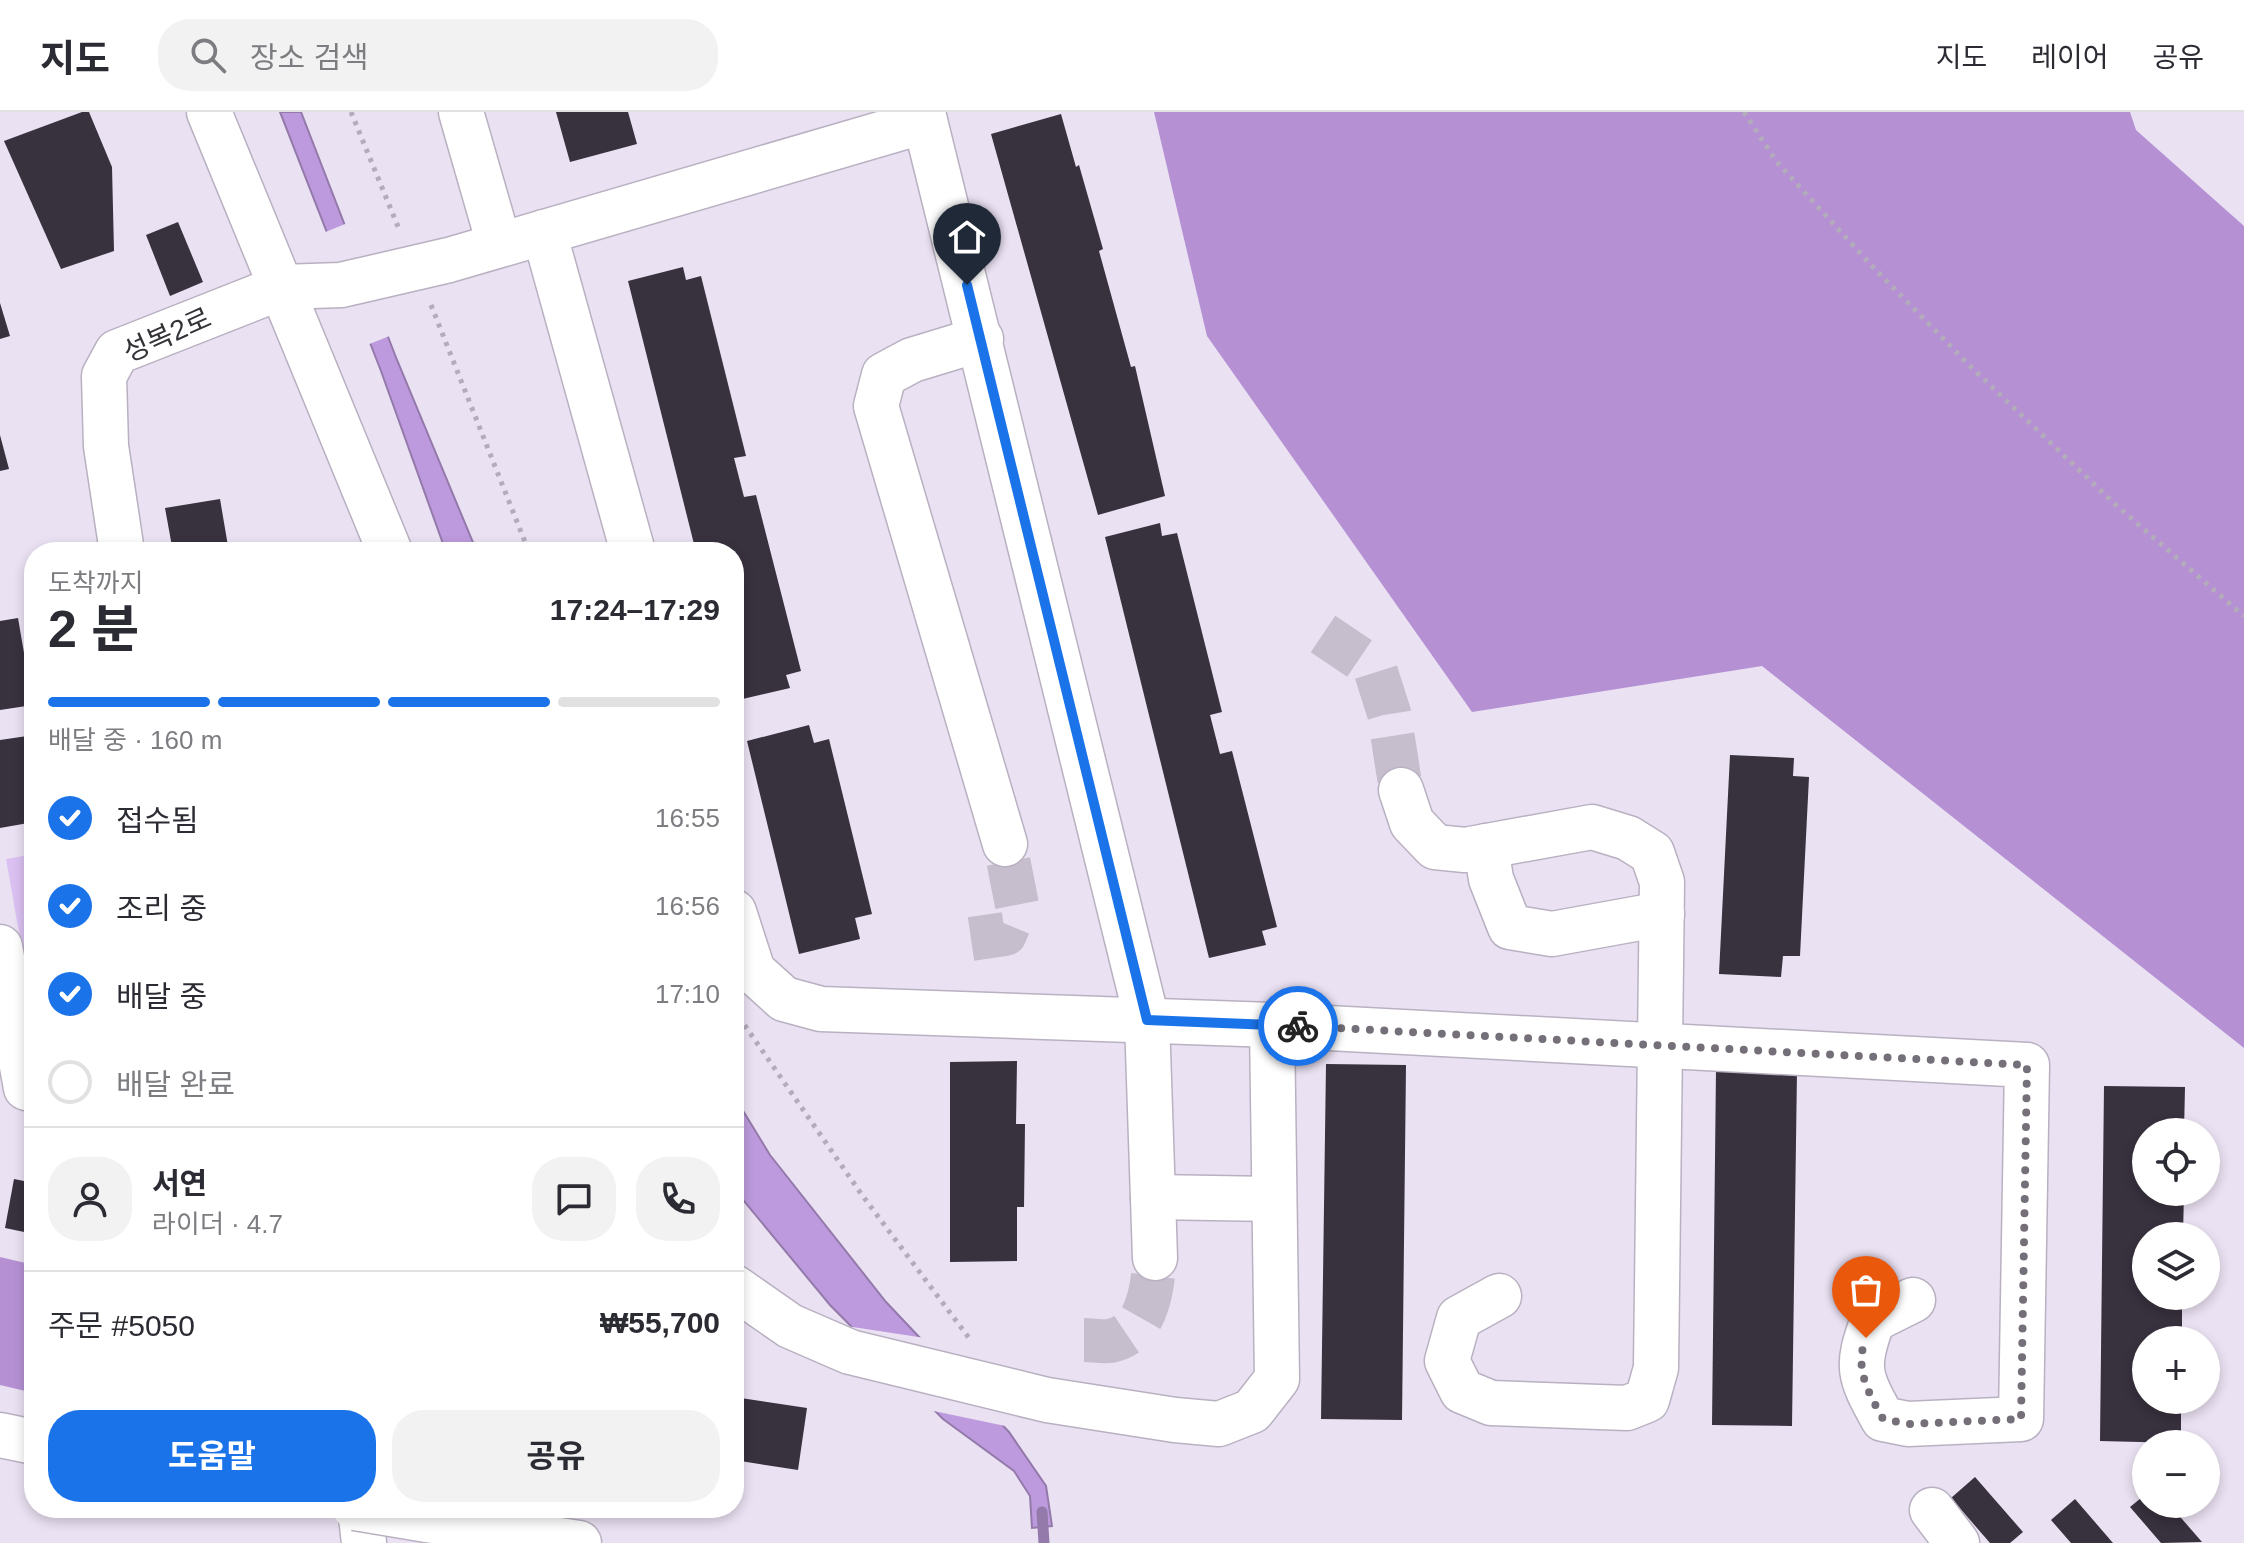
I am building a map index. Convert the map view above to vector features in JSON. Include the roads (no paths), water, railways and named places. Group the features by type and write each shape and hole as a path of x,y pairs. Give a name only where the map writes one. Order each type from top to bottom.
{"street":[{"path":"209,112 386,542"},
{"path":"461,112 499,244"},
{"path":"924,117 1147,1020 1155,1258"},
{"name":"성복2로","path":"120,542 106,446 104,376 117,352 282,287 341,285 432,264 924,117"},
{"path":"544,232 630,542"},
{"path":"981,339 912,360 884,375 876,406 1005,844"},
{"path":"106,446 137,474 146,542"},
{"path":"1401,790 1412,823 1435,847 1465,850 1592,827 1628,838 1652,853 1662,882 1656,1368 1647,1400 1627,1408 1491,1403 1462,1391 1447,1361 1459,1318 1499,1296"},
{"path":"1486,846 1491,879 1510,927 1552,934 1662,914"},
{"path":"744,943 753,971 784,999 821,1009 1272,1025 2027,1065 2021,1419 1908,1424 1883,1419 1865,1387 1860,1355 1873,1320 1913,1300"},
{"path":"0,947 20,1087"},
{"path":"744,1294 790,1326 850,1352 1047,1400 1219,1424 1252,1411 1277,1379 1272,1025"},
{"path":"1153,1197 1274,1199"},
{"path":"0,1435 24,1440"},
{"path":"360,1518 364,1543"},
{"path":"393,1518 442,1532 579,1543"}],"waterway":[{"path":"1042,1512 1044,1543"}],"tunnel":[{"path":"1323,634 1375,669 1389,713 1401,790"},
{"path":"971,939 1005,934 1017,905 1005,844"},
{"path":"1084,1340 1110,1341 1123,1337 1133,1329 1146,1308 1155,1258"}]}
